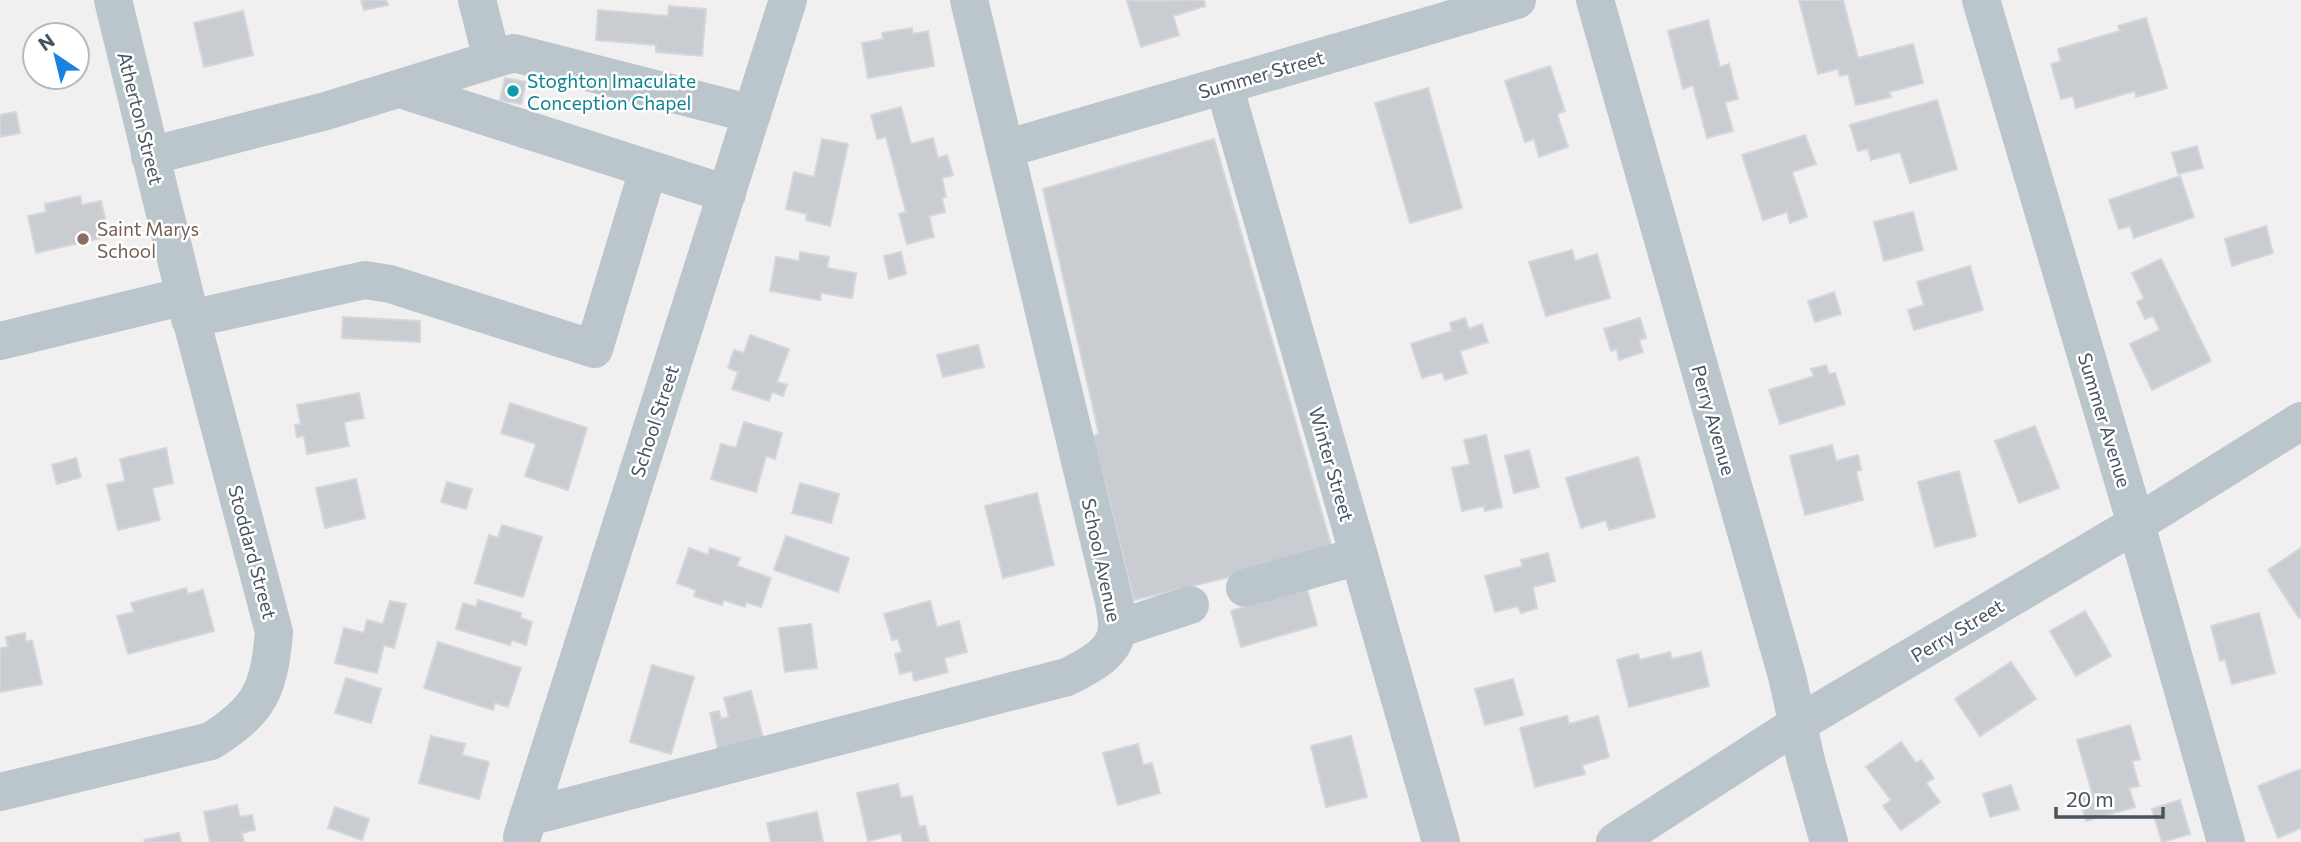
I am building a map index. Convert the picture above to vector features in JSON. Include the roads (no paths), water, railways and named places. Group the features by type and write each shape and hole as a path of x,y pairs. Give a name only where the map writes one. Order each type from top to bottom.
{"street":[{"name":"Atherton Street","path":"113,0 187,308"},
{"path":"477,0 492,59"},
{"name":"School Street","path":"524,829 788,0"},
{"name":"School Avenue","path":"524,829 1067,677 1095,662 1112,645 1117,629 1111,593 970,0"},
{"name":"Summer Street","path":"1005,149 1517,0"},
{"name":"Perry Avenue","path":"1595,0 1787,676 1797,725 1829,842"},
{"name":"Summer Avenue","path":"1981,0 2136,524 2226,842"},
{"path":"150,156 263,129 514,53 752,114"},
{"name":"Winter Street","path":"1224,85 1441,842"},
{"path":"400,89 727,194"},
{"path":"0,341 365,280 390,284 594,349 648,170"},
{"name":"Stoddard Street","path":"0,792 211,741 238,724 260,697 271,664 274,632 187,308"},
{"name":"Perry Street","path":"1615,842 1797,725 2136,524 2301,421"},
{"path":"1245,588 1359,556"},
{"path":"1117,629 1190,605"}],"place":[{"name":"Stoghton Imaculate Conception Chapel","path":"513,91"},
{"name":"Saint Marys School","path":"83,239"}]}
